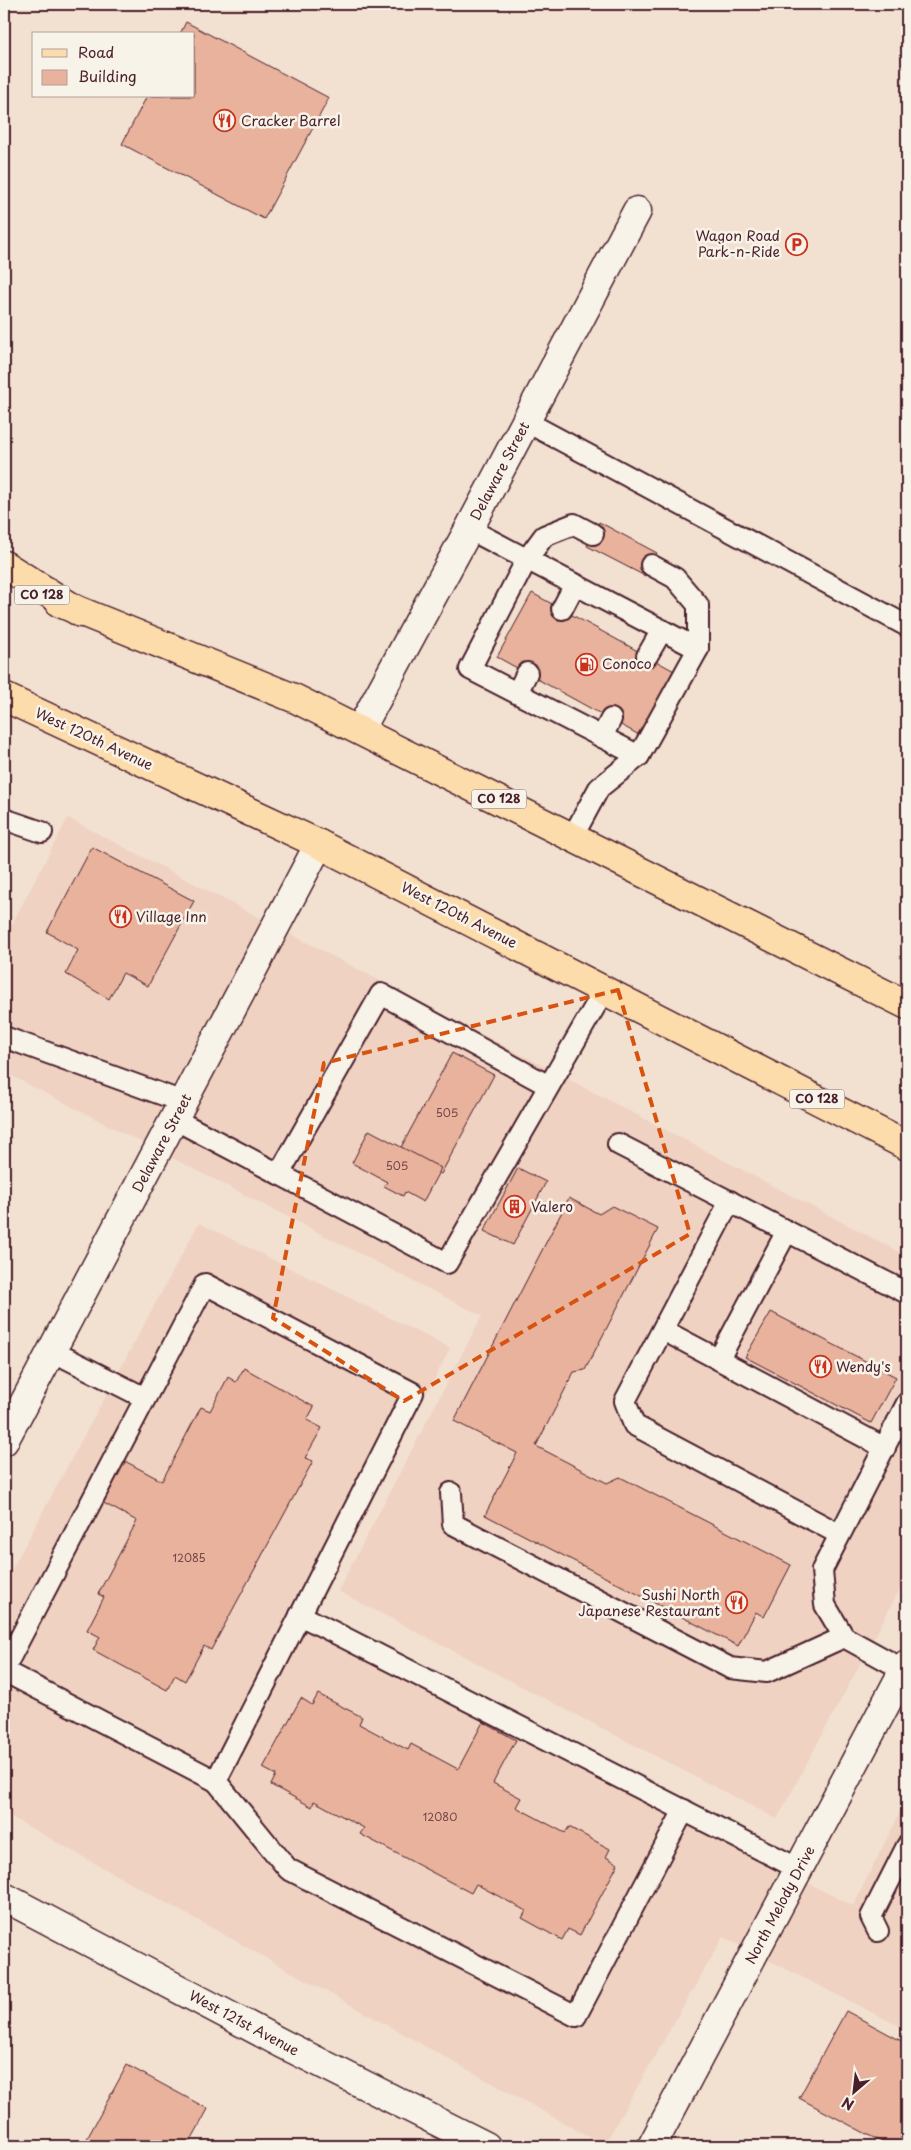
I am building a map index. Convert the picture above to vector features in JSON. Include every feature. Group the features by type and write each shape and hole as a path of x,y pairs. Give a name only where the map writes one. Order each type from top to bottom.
{"main road":[{"path":"4,565 81,613"},
{"name":"CO 128","path":"4,576 81,613 296,699 907,1004"},
{"name":"West 120th Avenue","path":"4,697 319,844 605,989 907,1146"}],"street":[{"name":"Delaware Street","path":"360,730 469,529 637,210"},
{"name":"Delaware Street","path":"4,1441 319,844"},
{"name":"North Melody Drive","path":"652,2146 799,1869 903,1681"},
{"name":"West 121st Avenue","path":"4,1897 274,2039 486,2146"}],"lane":[{"path":"526,421 907,626"},
{"path":"592,534 574,524 544,536 527,559 470,669 518,693 606,728 639,756"},
{"path":"469,529 698,649"},
{"path":"572,836 600,788 639,756 698,649 698,605 675,578 651,565"},
{"path":"562,609 575,584"},
{"path":"647,656 662,630"},
{"path":"518,693 527,673"},
{"path":"4,819 42,832"},
{"path":"4,1037 179,1110 279,1174 447,1263 605,989"},
{"path":"279,1174 381,994 549,1086"},
{"path":"618,1144 907,1293"},
{"path":"730,1202 625,1401 634,1425 839,1534"},
{"path":"719,1360 787,1231"},
{"path":"216,1781 413,1393 205,1284 4,1670 216,1781 288,1870 576,2016 684,1810"},
{"path":"663,1330 885,1448"},
{"path":"52,1351 145,1398"},
{"path":"903,1681 844,1637 825,1605 822,1570 907,1403"},
{"path":"451,1492 454,1524 730,1668 767,1672 844,1637"},
{"path":"300,1615 799,1869"},
{"path":"878,1931 871,1917 907,1846"}],"highlighted area":[{"path":"618,990 690,1234 404,1401 273,1318 324,1063"}],"shaded area":[{"path":"68,818 907,1256 907,1576 777,1819 338,1591 482,1316 4,1072 4,939"},
{"path":"199,1223 450,1348 307,1630 853,1906 907,1799 907,2030 723,1937 604,2145 4,1813 4,1584"}],"building":[{"name":"Cracker Barrel","path":"186,22 329,98 264,219 122,144 146,98 195,98 195,32 181,32"},
{"path":"599,522 657,553 645,576 587,546"},
{"name":"Conoco","path":"532,593 676,672 641,736 497,657"},
{"name":"Village Inn","path":"92,847 194,901 148,986 123,973 109,999 66,974 78,950 47,932"},
{"path":"452,1053 494,1075 441,1174 399,1151"},
{"path":"369,1130 441,1168 423,1202 405,1192 403,1196 384,1186 387,1182 352,1163"},
{"name":"Valero","path":"518,1168 546,1182 513,1245 484,1231"},
{"path":"569,1198 599,1214 612,1206 658,1229 585,1370 574,1372 536,1446 607,1483 620,1477 791,1565 764,1617 756,1612 738,1646 485,1515 517,1453 454,1421"},
{"name":"Wendy's","path":"771,1312 896,1377 871,1423 745,1357"},
{"path":"244,1368 314,1407 307,1420 322,1428 305,1458 313,1461 211,1650 204,1646 185,1681 175,1675 167,1690 93,1650 100,1637 87,1630 104,1597 98,1594 137,1521 98,1500 121,1459 162,1481 201,1407 210,1411 228,1377 236,1382"},
{"path":"318,1694 362,1717 359,1724 408,1750 411,1744 458,1769 483,1722 516,1740 493,1783 521,1798 516,1807 565,1833 569,1827 610,1849 606,1857 618,1864 580,1935 568,1929 562,1940 522,1918 526,1911 476,1884 471,1893 360,1834 364,1828 314,1801 312,1807 271,1785 276,1775 263,1768 301,1698 312,1705"},
{"path":"846,2011 907,2044 907,2146 889,2146 799,2098"},
{"path":"127,2065 208,2109 188,2146 83,2146"}],"place":[{"name":"Cracker Barrel","path":"225,121"},
{"name":"Wagon Road Park-n-Ride","path":"796,244"},
{"name":"Conoco","path":"586,664"},
{"name":"Village Inn","path":"120,917"},
{"name":"Valero","path":"515,1207"},
{"name":"Wendy's","path":"820,1367"},
{"name":"Sushi North Japanese Restaurant","path":"736,1603"}]}
